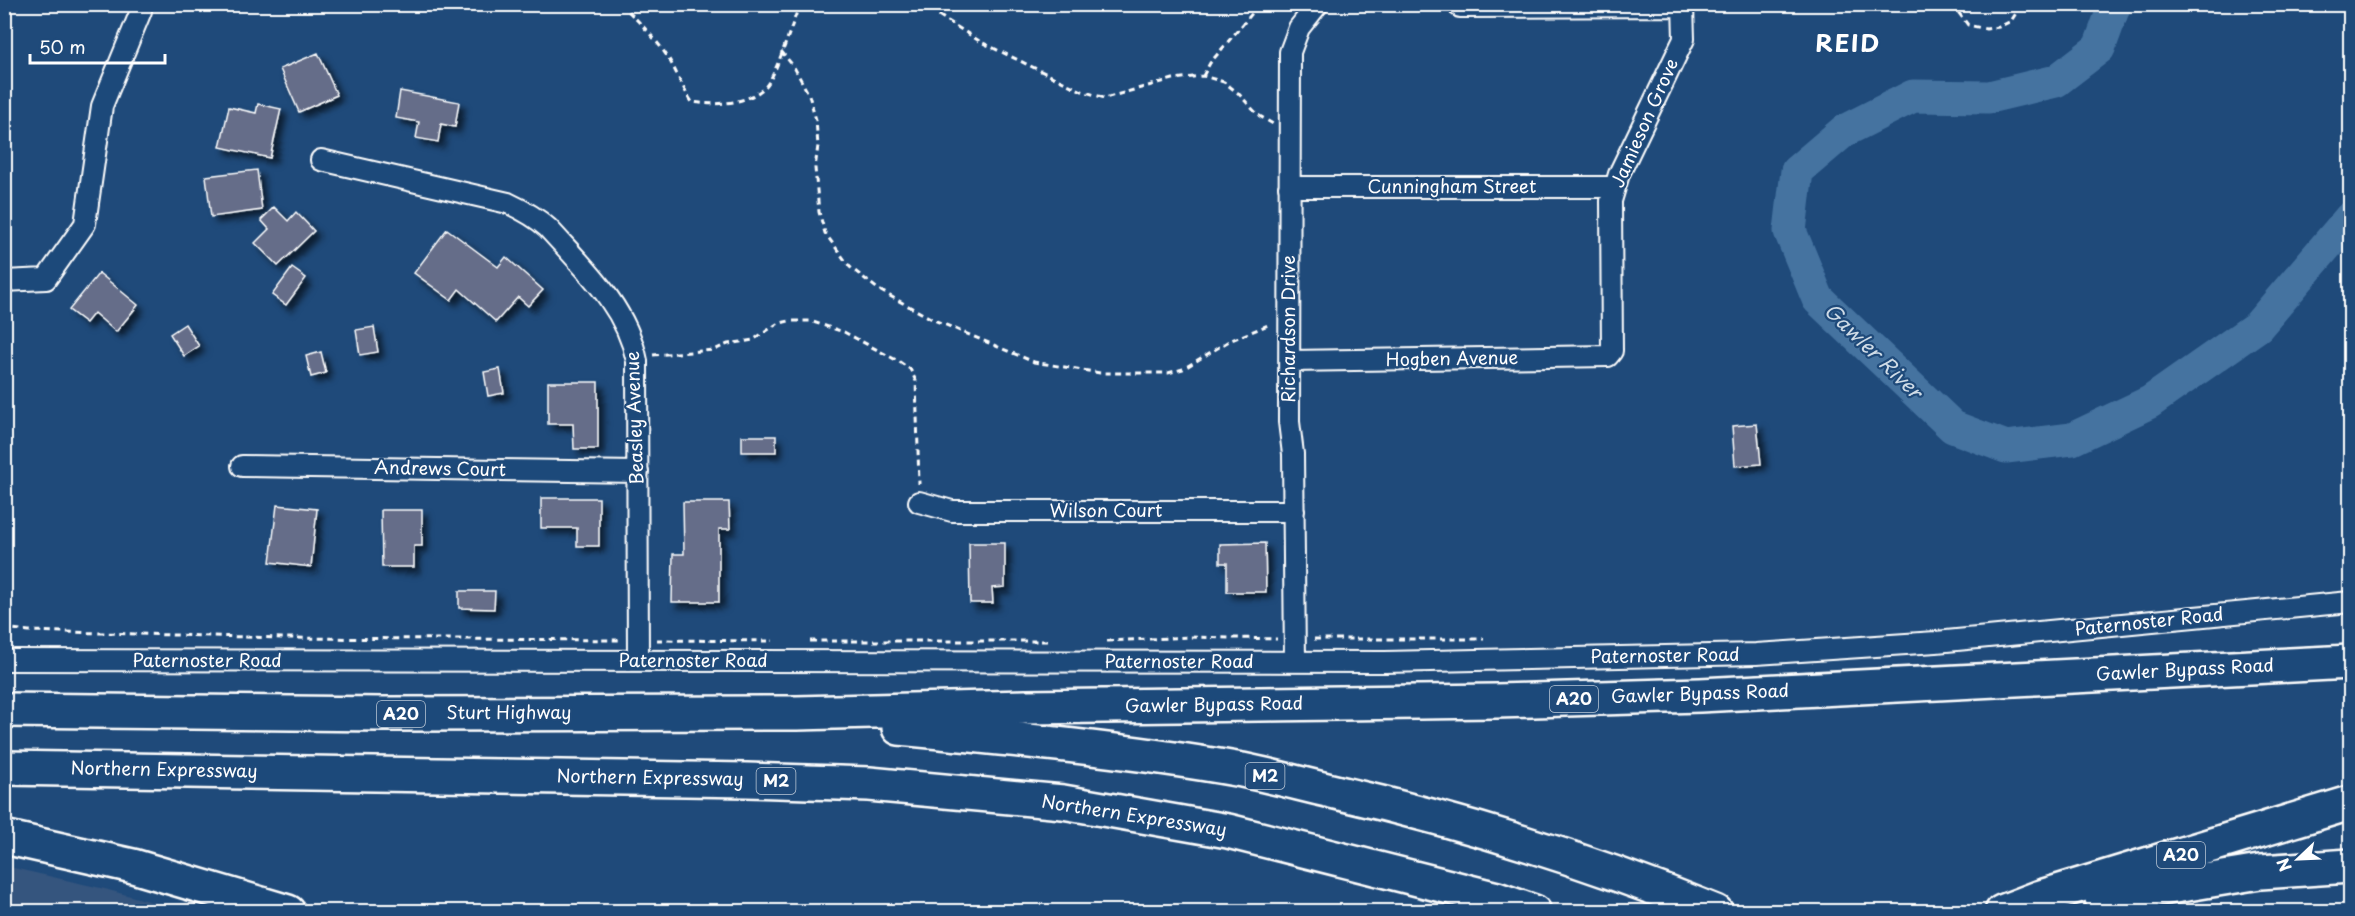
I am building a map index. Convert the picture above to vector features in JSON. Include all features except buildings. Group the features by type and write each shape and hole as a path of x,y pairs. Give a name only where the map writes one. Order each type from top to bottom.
{"highway":[{"name":"Gawler Bypass Road","path":"797,713 1026,707 1496,701 1677,695 2350,662"},
{"name":"Sturt Highway","path":"4,710 382,714 797,713"},
{"name":"M2","path":"797,713 866,724 1112,749 1244,771 1421,813 1558,854 1665,891 1716,912"},
{"name":"Northern Expressway","path":"4,768 758,780 869,784 1062,802 1240,834 1465,890 1534,912"},
{"name":"A20","path":"2007,910 2041,897 2350,803"},
{"path":"4,837 133,866 288,912"},
{"path":"2007,910 2053,911 2110,896 2260,872 2350,866"}],"street":[{"path":"4,281 46,279 85,224 102,106 141,11 139,4"},
{"name":"Richardson Drive","path":"1295,662 1293,454 1289,422 1290,52 1299,28 1318,4"},
{"path":"1457,4 1460,7 1683,5"},
{"name":"Jamieson Grove","path":"1612,351 1611,201 1619,174 1684,39 1683,5"},
{"name":"Beasley Avenue","path":"321,160 508,203 529,213 548,228 612,299 634,346 637,361 638,661"},
{"name":"Cunningham Street","path":"1288,187 1615,187"},
{"name":"Hogben Avenue","path":"1290,361 1608,356 1612,351"},
{"name":"Andrews Court","path":"242,466 638,472"},
{"name":"Wilson Court","path":"919,502 952,511 1294,511"},
{"name":"Paternoster Road","path":"4,660 1397,662 1756,654 1936,642 2350,602"}],"path":[{"path":"621,4 650,32 670,62 680,86 692,102 704,104 752,97 768,85 800,4"},
{"path":"921,4 1014,60 1044,71 1082,91 1106,98 1173,79 1203,76 1224,82 1238,93 1258,115 1271,124 1289,128"},
{"path":"1203,76 1210,63 1260,4"},
{"path":"1952,4 1968,25 1986,29 1999,27 2012,21 2022,4"},
{"path":"781,51 794,67 809,95 816,120 818,146 815,168 819,212 825,232 850,267 879,290 934,320 1034,362 1100,373 1168,373 1183,369 1229,341 1268,326"},
{"path":"637,361 656,354 714,350 728,344 753,340 777,324 789,321 810,321 844,333 898,361 910,369 916,381 919,502"},
{"path":"4,628 29,631 282,638 530,638 638,641 761,639 778,642"},
{"path":"1099,641 1143,641 1190,637 1491,639"},
{"path":"808,641 1055,641"}],"shaded area":[{"path":"5,866 105,889 185,911 5,911"}],"waterway":[{"name":"Gawler River","path":"2115,4 2099,48 2056,81 1989,97 1913,96 1844,131 1797,171 1790,231 1818,299 1953,427 2006,447 2072,439 2150,402 2258,326 2350,218"}],"district":[{"name":"REID","path":"1848,44"}]}
